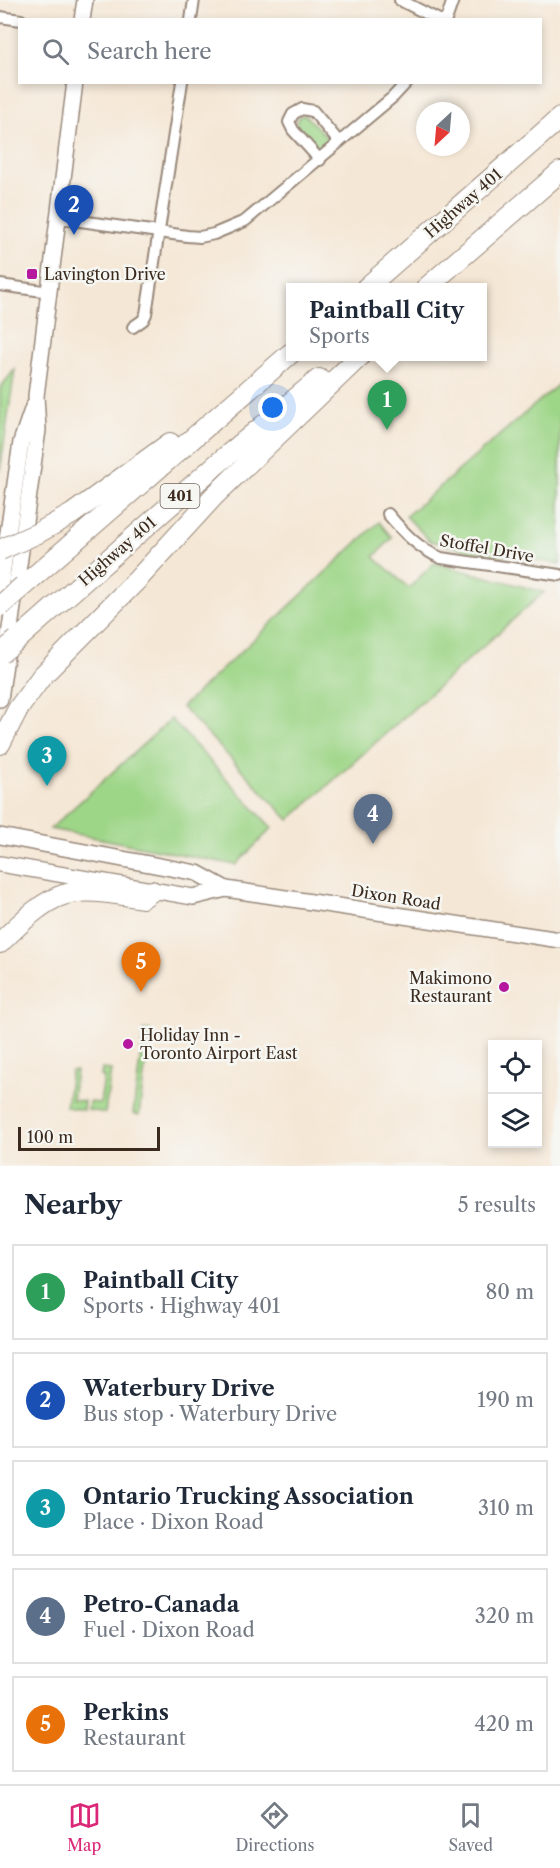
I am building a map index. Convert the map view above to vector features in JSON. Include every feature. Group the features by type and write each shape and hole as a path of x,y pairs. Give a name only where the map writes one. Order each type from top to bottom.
{"highway":[{"name":"Highway 401","path":"372,283 560,118"},
{"path":"432,283 560,172"},
{"name":"401","path":"0,606 286,357"},
{"name":"Highway 401","path":"0,654 199,479 341,361"},
{"path":"0,744 18,709 42,676 138,579 214,496 356,361"},
{"path":"0,550 72,514 168,444 226,409"},
{"path":"0,943 32,913 61,895 89,890 142,898 153,891"}],"main road":[{"path":"82,18 85,0"},
{"path":"0,589 21,442 36,396 75,84"},
{"path":"0,699 38,430 36,396"},
{"name":"Dixon Road","path":"0,836 197,873 226,890"},
{"name":"Dixon Road","path":"0,864 193,897 226,890 560,940"}],"street":[{"path":"191,18 194,0"},
{"path":"400,0 435,18"},
{"path":"447,18 453,0"},
{"path":"0,16 18,19"},
{"path":"132,327 143,320 146,314 182,84"},
{"path":"59,218 201,237 230,229 258,212 393,97 405,84"},
{"path":"320,159 293,130 290,122 293,114 302,109 313,111 339,142"},
{"path":"0,285 50,292"},
{"name":"Stoffel Drive","path":"388,514 426,552 441,558 560,575"}],"green space":[{"path":"305,115 329,139 326,150 320,150 298,128 296,122 300,116"},
{"path":"15,369 0,471 0,388"},
{"path":"560,383 560,564 471,551 430,541 406,516"},
{"path":"379,522 392,538 374,557 409,588 434,563 544,592 289,820 182,707"},
{"path":"171,719 272,828 236,865 50,829"},
{"path":"144,1030 150,1030 139,1115 133,1114"},
{"path":"102,1069 111,1070 105,1113 88,1110 89,1102 100,1103 104,1077 101,1076"},
{"path":"71,1071 76,1071 72,1100 84,1101 83,1110 66,1107"}],"place":[{"name":"Waterbury Drive","path":"74,235"},
{"name":"Lavington Drive","path":"32,274"},
{"name":"Paintball City","path":"387,430"},
{"name":"Ontario Trucking Association","path":"47,786"},
{"name":"Petro-Canada","path":"373,844"},
{"name":"Makimono Restaurant","path":"504,987"},
{"name":"Perkins","path":"141,992"},
{"name":"Holiday Inn - Toronto Airport East","path":"128,1044"}]}
